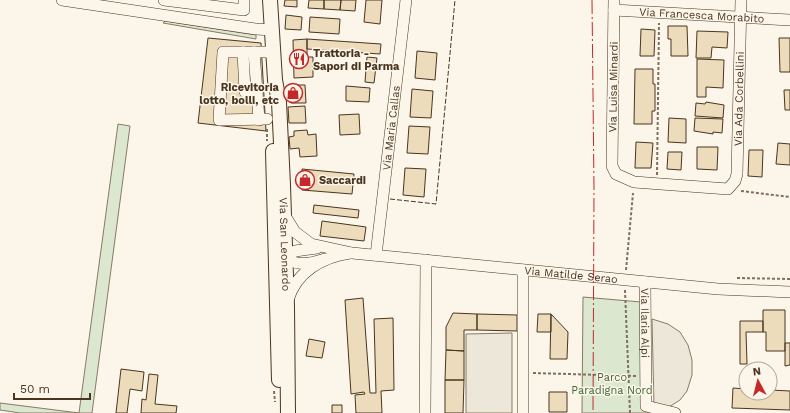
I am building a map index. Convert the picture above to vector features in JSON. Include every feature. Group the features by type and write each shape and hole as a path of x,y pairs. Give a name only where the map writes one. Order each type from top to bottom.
{"main road":[{"name":"Via San Leonardo","path":"270,0 274,76 272,103 273,176 281,413"},
{"name":"Via San Leonardo","path":"274,76 279,102 286,258 288,413"}],"street":[{"path":"62,0 256,30 272,30"},
{"path":"164,0 212,3 244,10 244,0"},
{"name":"Via Maria Callas","path":"376,255 406,0"},
{"name":"Via Ada Corbellini","path":"720,188 728,189 735,181 741,0"},
{"name":"Via Francesca Morabito","path":"614,5 659,12 790,20"},
{"name":"Via Luisa Minardi","path":"614,5 612,166 616,174 634,182"},
{"path":"249,52 263,119 219,120 223,52 249,52 273,52"},
{"path":"273,176 278,205 280,250 286,258 281,264 281,297 277,320"},
{"path":"634,182 720,188"},
{"name":"Via Matilde Serao","path":"284,212 288,222 299,236 325,254"},
{"name":"Via Matilde Serao","path":"286,258 302,249 325,254"},
{"name":"Via Matilde Serao","path":"286,258 299,264 312,263 325,254 340,249 352,253 718,289 790,292"},
{"path":"287,307 291,293 302,275 325,254"},
{"path":"425,413 426,260"},
{"path":"523,270 523,413"},
{"name":"Via Ilaria Alpi","path":"645,282 646,406 675,413"}],"path":[{"path":"657,184 659,12"},
{"path":"630,413 625,280 634,182"},
{"path":"720,188 790,197"},
{"path":"524,372 646,376"}],"green space":[{"path":"165,21 256,35 256,39 163,23"},
{"path":"118,124 130,126 92,413 79,413"},
{"name":"Parco Paradigna Nord","path":"583,297 641,302 642,409 658,413 582,413"},
{"path":"0,403 79,413 20,413 0,410"}],"shaded area":[{"path":"652,319 668,324 680,332 688,345 692,360 692,375 687,391 680,400 669,407 654,406"},
{"path":"512,333 512,413 466,413 466,334"}],"building":[{"path":"285,0 297,0 297,7 284,6"},
{"path":"309,0 324,0 324,9 308,8"},
{"path":"324,0 341,0 340,10 324,9"},
{"path":"341,0 356,0 355,11 340,10"},
{"path":"366,0 382,0 380,24 364,22"},
{"path":"286,15 302,17 301,30 285,29"},
{"path":"310,17 340,19 339,34 309,32"},
{"path":"668,26 687,26 688,56 671,56 671,39 668,39"},
{"path":"641,29 655,30 654,56 640,56"},
{"path":"697,31 728,32 727,48 712,47 711,58 696,58"},
{"path":"208,38 261,43 266,131 198,123"},
{"path":"779,38 790,38 790,72 780,72"},
{"path":"307,39 307,57 313,57 313,77 294,78 293,40"},
{"path":"307,39 381,44 380,54 307,49"},
{"path":"417,51 437,53 435,80 415,78"},
{"path":"367,57 377,58 374,83 365,82"},
{"path":"697,59 724,60 723,88 706,87 706,97 697,97"},
{"path":"635,69 653,69 653,84 655,84 655,111 652,111 652,124 634,124"},
{"path":"290,85 305,85 306,103 291,103"},
{"path":"346,86 370,88 369,102 346,101"},
{"path":"412,89 433,91 431,118 410,117"},
{"path":"784,90 790,90 790,110 785,110"},
{"path":"706,102 724,105 723,118 695,116 696,103 705,104"},
{"path":"305,106 306,123 289,123 288,107"},
{"path":"359,114 360,134 340,135 339,115"},
{"path":"669,118 686,119 686,143 668,142"},
{"path":"695,118 723,119 722,133 713,132 713,134 694,131"},
{"path":"409,126 430,127 428,154 407,153"},
{"path":"307,130 308,135 316,134 317,156 300,157 299,148 290,149 289,137 294,136 294,131"},
{"path":"636,142 653,143 651,168 635,168"},
{"path":"778,143 790,144 790,165 776,164"},
{"path":"697,147 718,147 717,170 697,169"},
{"path":"749,150 763,150 762,177 748,176"},
{"path":"668,152 682,152 681,170 667,169"},
{"path":"405,168 426,169 424,197 403,195"},
{"path":"302,169 354,174 352,194 302,190"},
{"path":"314,205 359,210 358,218 313,213"},
{"path":"322,221 366,227 364,241 320,236"},
{"path":"363,298 370,393 376,393 374,319 393,318 394,390 381,391 382,413 356,413 355,395 365,394 364,392 351,394 345,300"},
{"path":"763,310 785,310 785,351 766,351 766,332 763,332"},
{"path":"453,313 477,314 477,330 464,330 464,351 446,350 446,327"},
{"path":"477,314 517,315 517,331 477,330"},
{"path":"538,314 551,314 551,332 537,332"},
{"path":"551,314 568,332 567,359 550,359"},
{"path":"740,321 763,321 763,332 746,332 747,361 740,361"},
{"path":"309,339 325,342 322,358 306,356"},
{"path":"785,343 790,343 790,365 785,366"},
{"path":"446,350 464,351 464,380 445,380"},
{"path":"121,369 144,372 142,391 130,389 127,413 116,413"},
{"path":"149,374 158,375 155,404 177,406 176,413 141,413 142,399 146,400"},
{"path":"445,380 464,380 463,413 445,413"},
{"path":"733,388 738,388 738,401 778,401 778,390 790,391 790,410 732,408"},
{"path":"549,392 567,392 567,412 549,412"},
{"path":"332,405 342,405 342,413 332,413"}],"fence":[{"path":"390,199 436,204 455,0"}],"power":[{"path":"592,0 594,188 593,413"}],"place":[{"name":"Trattoria - Sapori di Parma","path":"299,59"},
{"name":"Ricevitoria lotto, bolli, etc","path":"293,93"},
{"name":"Saccardi","path":"305,180"}]}
